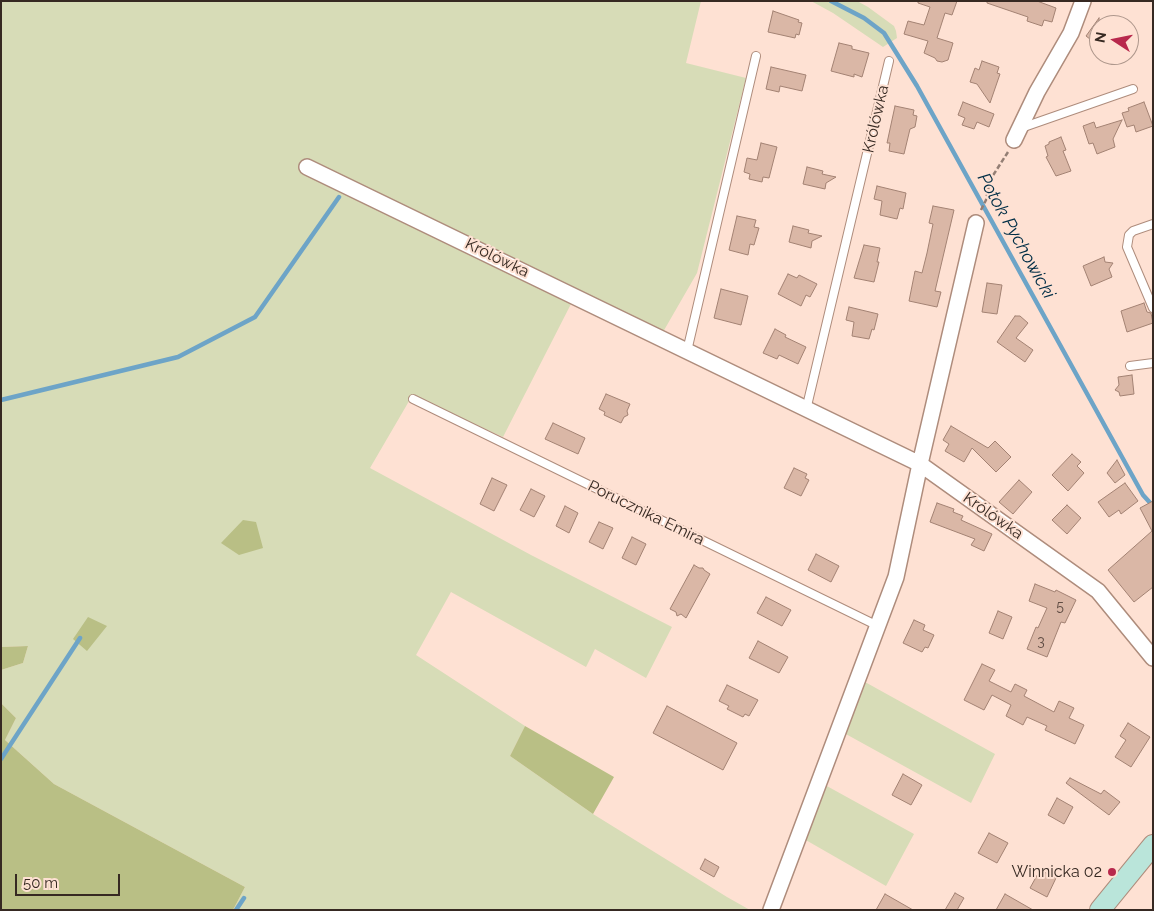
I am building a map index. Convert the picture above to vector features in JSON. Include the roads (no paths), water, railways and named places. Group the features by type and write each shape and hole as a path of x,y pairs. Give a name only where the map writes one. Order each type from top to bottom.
{"street":[{"path":"1018,134 1038,92 1075,24 1083,1"},
{"name":"Królówka","path":"307,167 920,464 1098,591 1153,658"},
{"path":"771,910 836,732 896,577 920,464 978,217"},
{"path":"1100,910 1153,845"}],"lane":[{"path":"687,351 756,56"},
{"name":"Królówka","path":"806,410 889,61"},
{"path":"1018,134 1133,89"},
{"path":"1153,224 1133,231 1129,235 1127,247 1153,308"},
{"path":"1130,366 1153,363"},
{"name":"Porucznika Emira","path":"414,399 878,626"}],"waterway":[{"name":"Potok Pychowicki","path":"831,1 864,18 884,33 917,86 1143,495 1153,506"},
{"path":"1,400 178,357 255,317 339,197"},
{"path":"1,759 80,638"},
{"path":"236,910 244,898"}],"place":[{"name":"Winnicka 02","path":"1112,872"}]}
